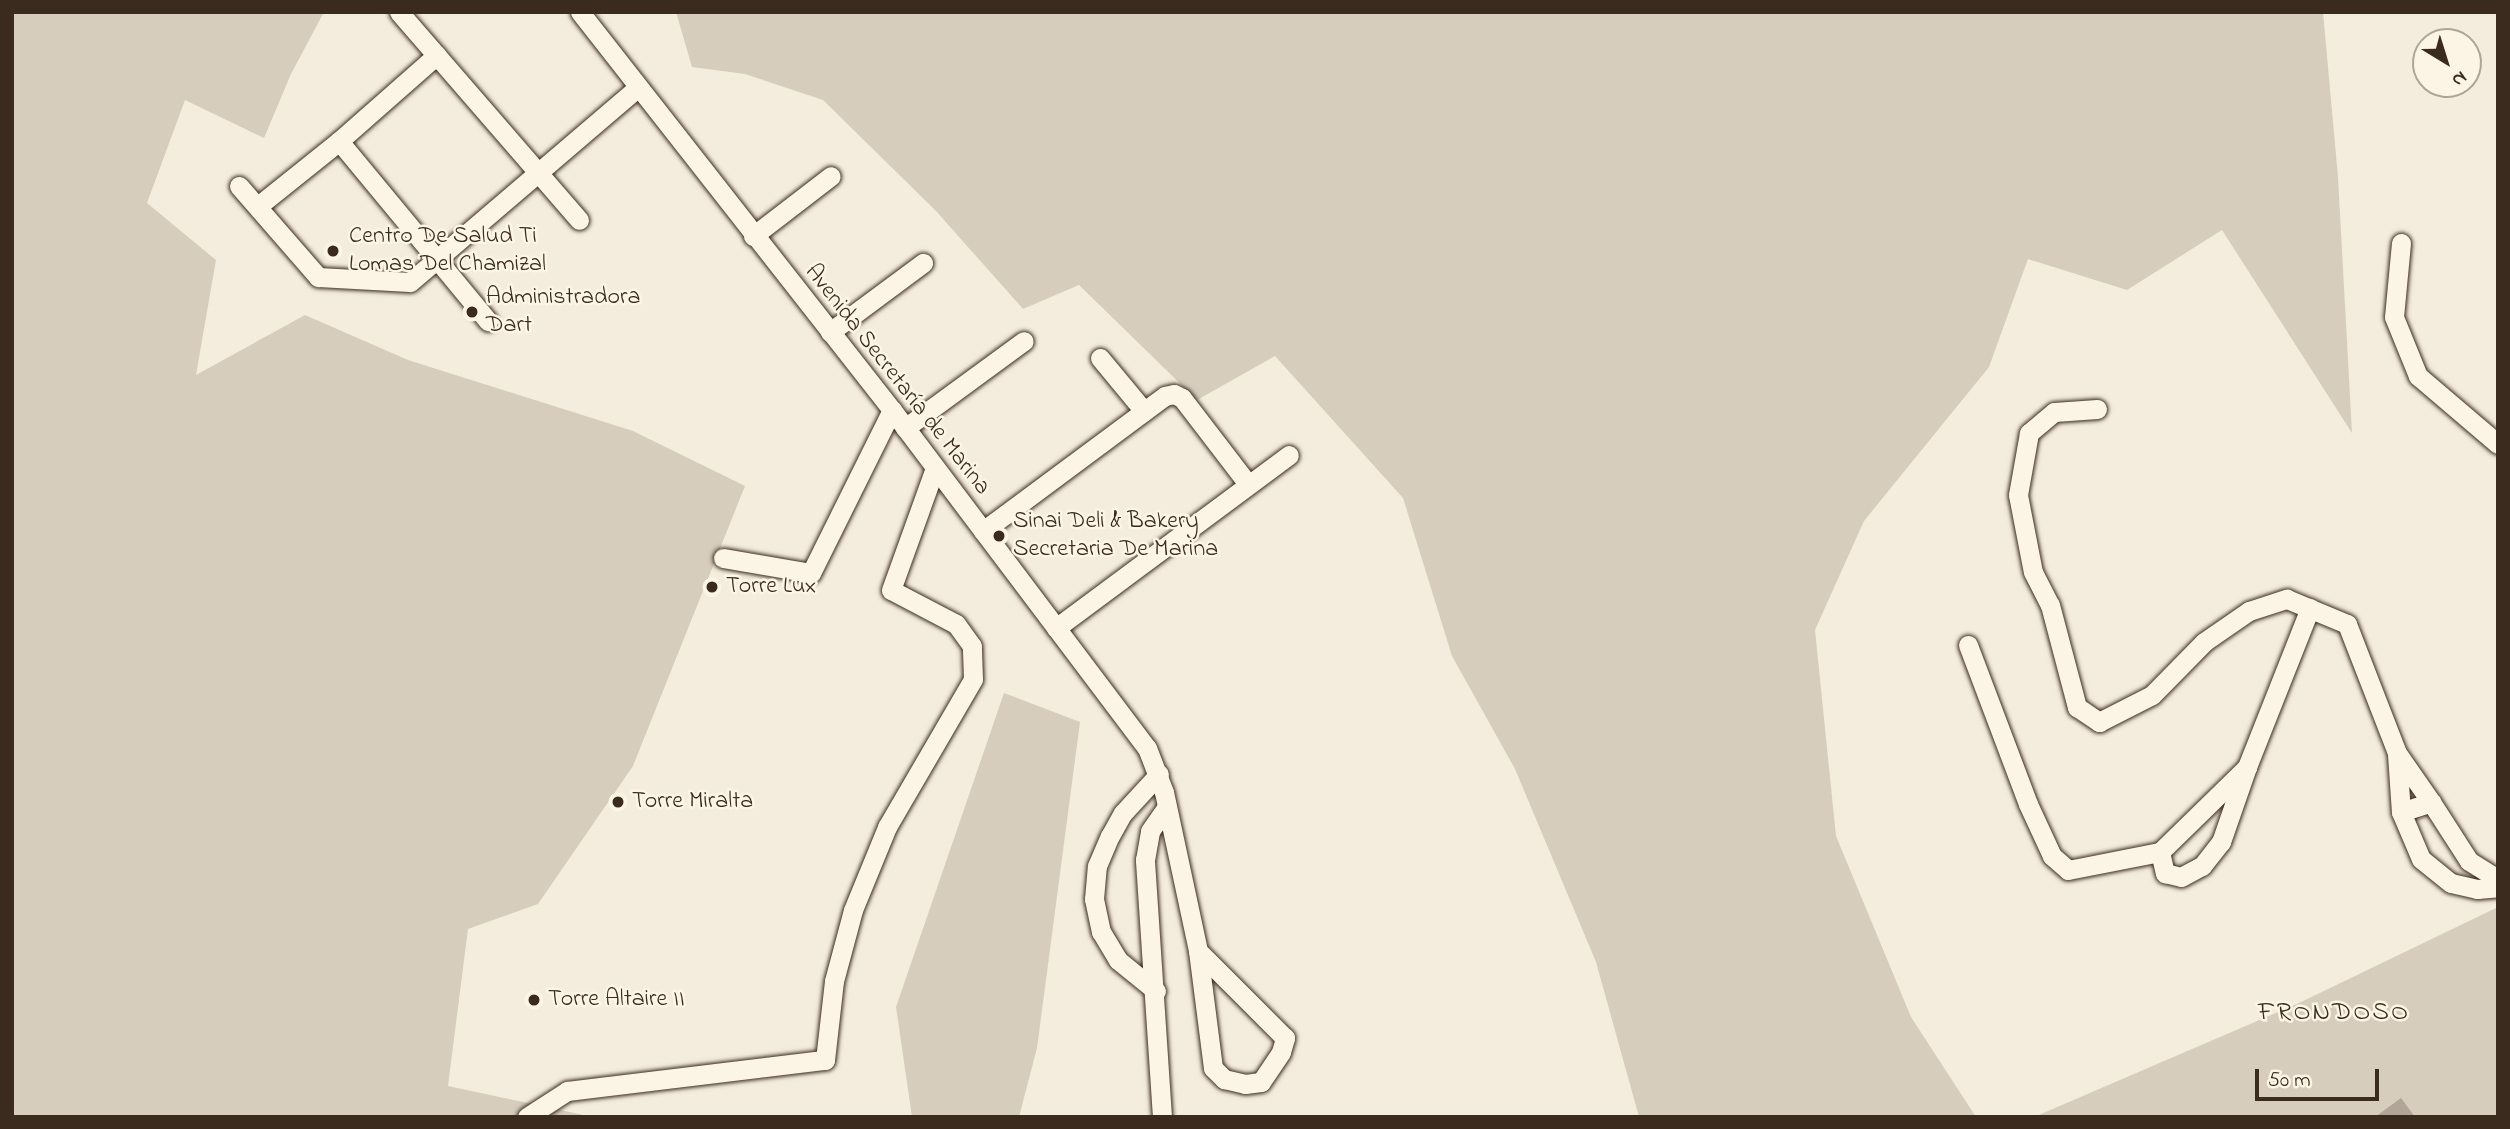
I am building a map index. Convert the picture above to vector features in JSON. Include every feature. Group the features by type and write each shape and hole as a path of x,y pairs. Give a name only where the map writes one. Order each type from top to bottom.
{"street":[{"path":"399,12 579,220"},
{"name":"Avenida Secretaría de Marina","path":"580,12 892,410 1147,748 1159,774 1198,951 1213,1068 1224,1079 1245,1084 1261,1082 1281,1052 1285,1038 1198,951"},
{"path":"257,206 339,141 437,55"},
{"path":"239,186 318,277 410,282 637,88"},
{"path":"339,141 488,321"},
{"path":"753,236 831,176"},
{"path":"2401,243 2394,317 2418,376 2498,444"},
{"path":"830,332 923,263"},
{"path":"905,428 1024,341"},
{"path":"1100,358 1144,411"},
{"path":"983,531 1144,411 1165,396 1174,394 1182,398 1248,484"},
{"path":"2097,409 2054,412 2029,433 2018,495 2033,572 2050,606 2077,707 2099,722 2152,695 2204,642 2249,611 2287,599 2310,608 2347,624 2397,753 2469,861 2498,879"},
{"path":"723,558 811,573 892,410"},
{"path":"1056,628 1289,455"},
{"path":"527,1117 567,1091 825,1059 835,981 853,910 887,827 973,679 972,646 956,624 891,590 935,468"},
{"path":"2160,852 2165,873 2181,877 2202,866 2221,842 2246,767 2310,608"},
{"path":"1968,645 2028,804 2052,856 2068,870 2160,852 2246,767"},
{"path":"2397,753 2401,812 2421,859 2451,883 2477,889 2498,887"},
{"path":"1156,991 1118,960 1101,932 1094,899 1097,866 1110,836 1123,813 1159,774"},
{"path":"2401,812 2431,802"},
{"path":"1162,1117 1156,991 1145,860 1150,831 1167,807"},
{"path":"2451,883 2469,861"}],"shaded area":[{"path":"12,12 324,12 291,74 264,138 185,100 147,203 216,260 196,375 305,315 408,360 633,431 745,486 633,766 538,904 468,929 448,1086 593,1117 12,1117"},
{"path":"676,12 2323,12 2338,177 2352,433 2222,230 2127,290 2028,259 1989,367 1864,521 1815,630 1836,836 1911,1017 1976,1117 1639,1117 1596,962 1515,769 1452,656 1403,498 1275,356 1197,400 1079,285 1023,309 936,211 823,100 745,74 692,67"},
{"path":"1004,693 1080,722 1037,1048 1019,1117 912,1117 896,1007"},
{"path":"2498,907 2498,1117 2034,1117 2299,1003"},
{"path":"2401,1098 2415,1117 2375,1117"}],"place":[{"name":"Centro De Salud Ti Lomas Del Chamizal","path":"333,251"},
{"name":"Administradora Dart","path":"472,312"},
{"name":"Sinai Deli & Bakery Secretaria De Marina","path":"999,536"},
{"name":"Torre Lux","path":"712,587"},
{"name":"Torre Miralta","path":"618,802"},
{"name":"Torre Altaire II","path":"534,1000"}],"district":[{"name":"FRONDOSO","path":"2334,1014"}]}
